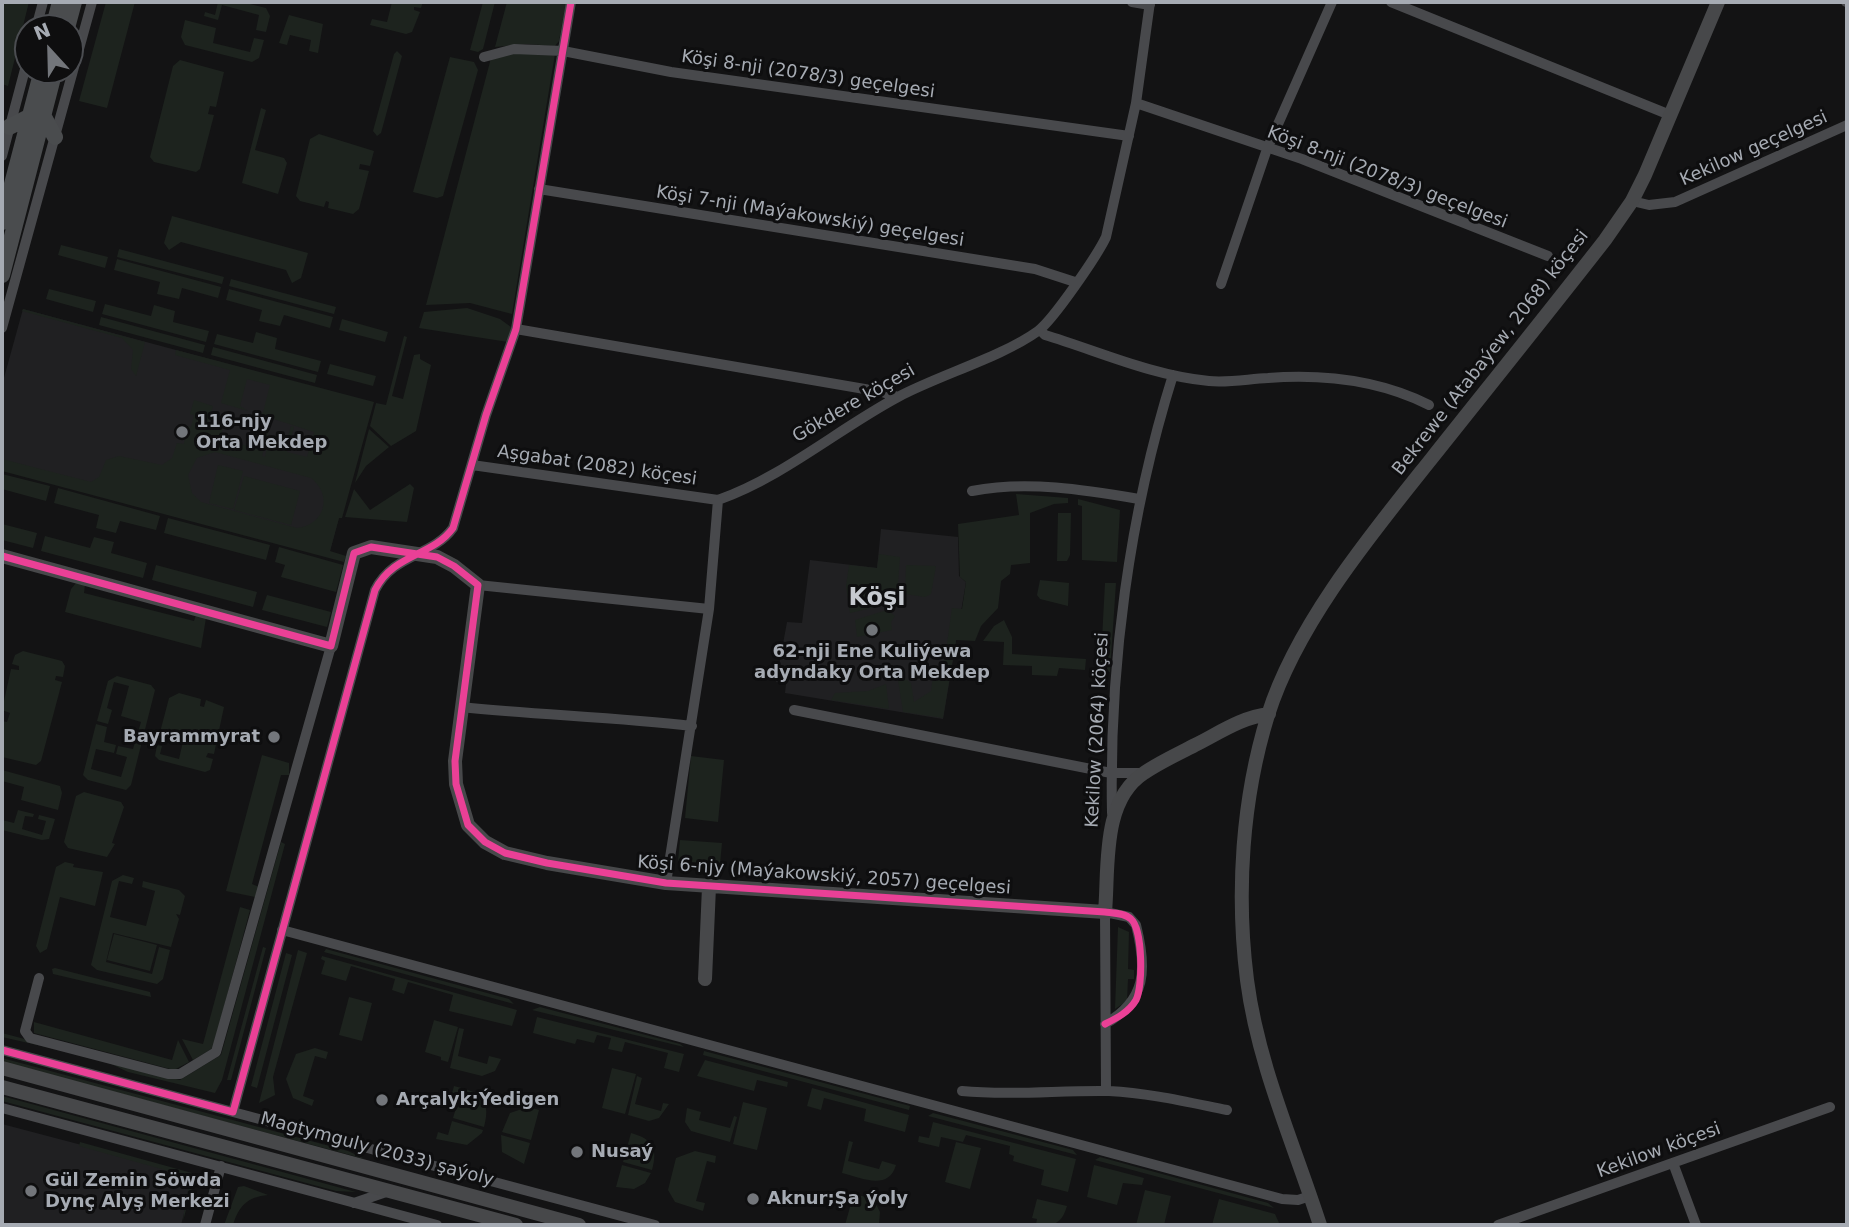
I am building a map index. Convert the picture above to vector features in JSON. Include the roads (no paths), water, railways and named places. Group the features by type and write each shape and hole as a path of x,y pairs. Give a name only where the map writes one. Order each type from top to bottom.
{"main road":[{"name":"Bekrewe (Atabaýew, 2068) köçesi","path":"1320,1225 1266,1068 1247,980 1243,912 1244,838 1269,714 1306,635 1357,552 1572,283 1632,201 1718,2"},
{"path":"2,275 37,115 40,84"},
{"path":"2,222 49,84"},
{"path":"37,115 55,137"},
{"path":"9,127 37,115"},
{"path":"2,556 331,646 354,553 372,547 415,553 445,561 478,585 461,708"},
{"name":"Köşi 6-njy (Maýakowskiý, 2057) geçelgesi","path":"461,708 455,761 460,804 468,825 485,842 505,853 547,863 666,883 1105,912"},
{"path":"1112,823 1126,790 1143,774 1224,730 1254,716 1269,714"},
{"name":"Kekilow (2064) köçesi","path":"1105,912 1112,823"},
{"path":"705,979 709,887"},
{"name":"Magtymguly (2033) şaýoly","path":"2,1068 579,1225"},
{"name":"Magtymguly (2033) şaýoly","path":"2,1087 516,1225"}],"street":[{"path":"2,328 92,2"},
{"path":"233,1112 374,590 388,570 446,538 453,528 516,328 571,2"},
{"path":"1132,2 1150,3"},
{"path":"1222,284 1267,149 1332,2"},
{"path":"1391,2 1670,115"},
{"name":"Gökdere köçesi","path":"718,500 749,486 898,397 1040,330 1097,256 1106,237 1136,103 1150,3"},
{"name":"Köşi 8-nji (2078/3) geçelgesi","path":"484,57 514,49 563,51 671,72 1129,136"},
{"path":"2,156 21,84"},
{"name":"Köşi 8-nji (2078/3) geçelgesi","path":"1136,103 1302,159 1548,256"},
{"name":"Kekilow geçelgesi","path":"1632,201 1649,205 1675,202 1847,125"},
{"name":"Köşi 7-nji (Maýakowskiý) geçelgesi","path":"539,189 1035,269 1075,282"},
{"path":"516,328 898,397"},
{"path":"1040,330 1045,335 1173,375 1211,382 1303,377 1338,379 1367,384 1429,405"},
{"name":"Kekilow (2064) köçesi","path":"1112,823 1111,773 1127,570 1139,499 1173,375"},
{"name":"Aşgabat (2082) köçesi","path":"472,465 718,500"},
{"path":"972,491 991,487 1090,491 1139,499"},
{"path":"666,883 709,609 718,500"},
{"path":"478,585 709,609"},
{"path":"40,978 25,1031 30,1038 168,1074 180,1074 216,1052 331,646"},
{"path":"461,708 571,718 596,715 692,726"},
{"path":"794,710 1111,773 1143,774"},
{"path":"1105,912 1129,917 1136,925 1140,986 1136,1000 1125,1013 1105,1024"},
{"name":"Kekilow (2064) köçesi","path":"1105,912 1106,1091"},
{"path":"282,930 1282,1199 1298,1200 1310,1196"},
{"path":"2,1050 368,1151 655,1225"},
{"path":"962,1091 996,1095 1106,1091 1149,1094 1227,1110"},
{"name":"Kekilow köçesi","path":"1498,1225 1830,1107"},
{"path":"2,1108 437,1225"},
{"path":"368,1151 395,1174"},
{"path":"1673,1163 1696,1225"},
{"path":"205,1225 221,1166"},
{"path":"353,1203 390,1191"}],"place":[{"name":"116-njy Orta Mekdep","path":"182,432"},
{"name":"62-nji Ene Kuliýewa adyndaky Orta Mekdep","path":"872,630"},
{"name":"Bayrammyrat","path":"274,737"},
{"name":"Arçalyk;Ýedigen","path":"382,1100"},
{"name":"Nusaý","path":"577,1152"},
{"name":"Gül Zemin Söwda Dynç Alyş Merkezi","path":"31,1191"},
{"name":"Aknur;Şa ýoly","path":"753,1199"}],"district":[{"name":"Köşi","path":"877,599"}]}
